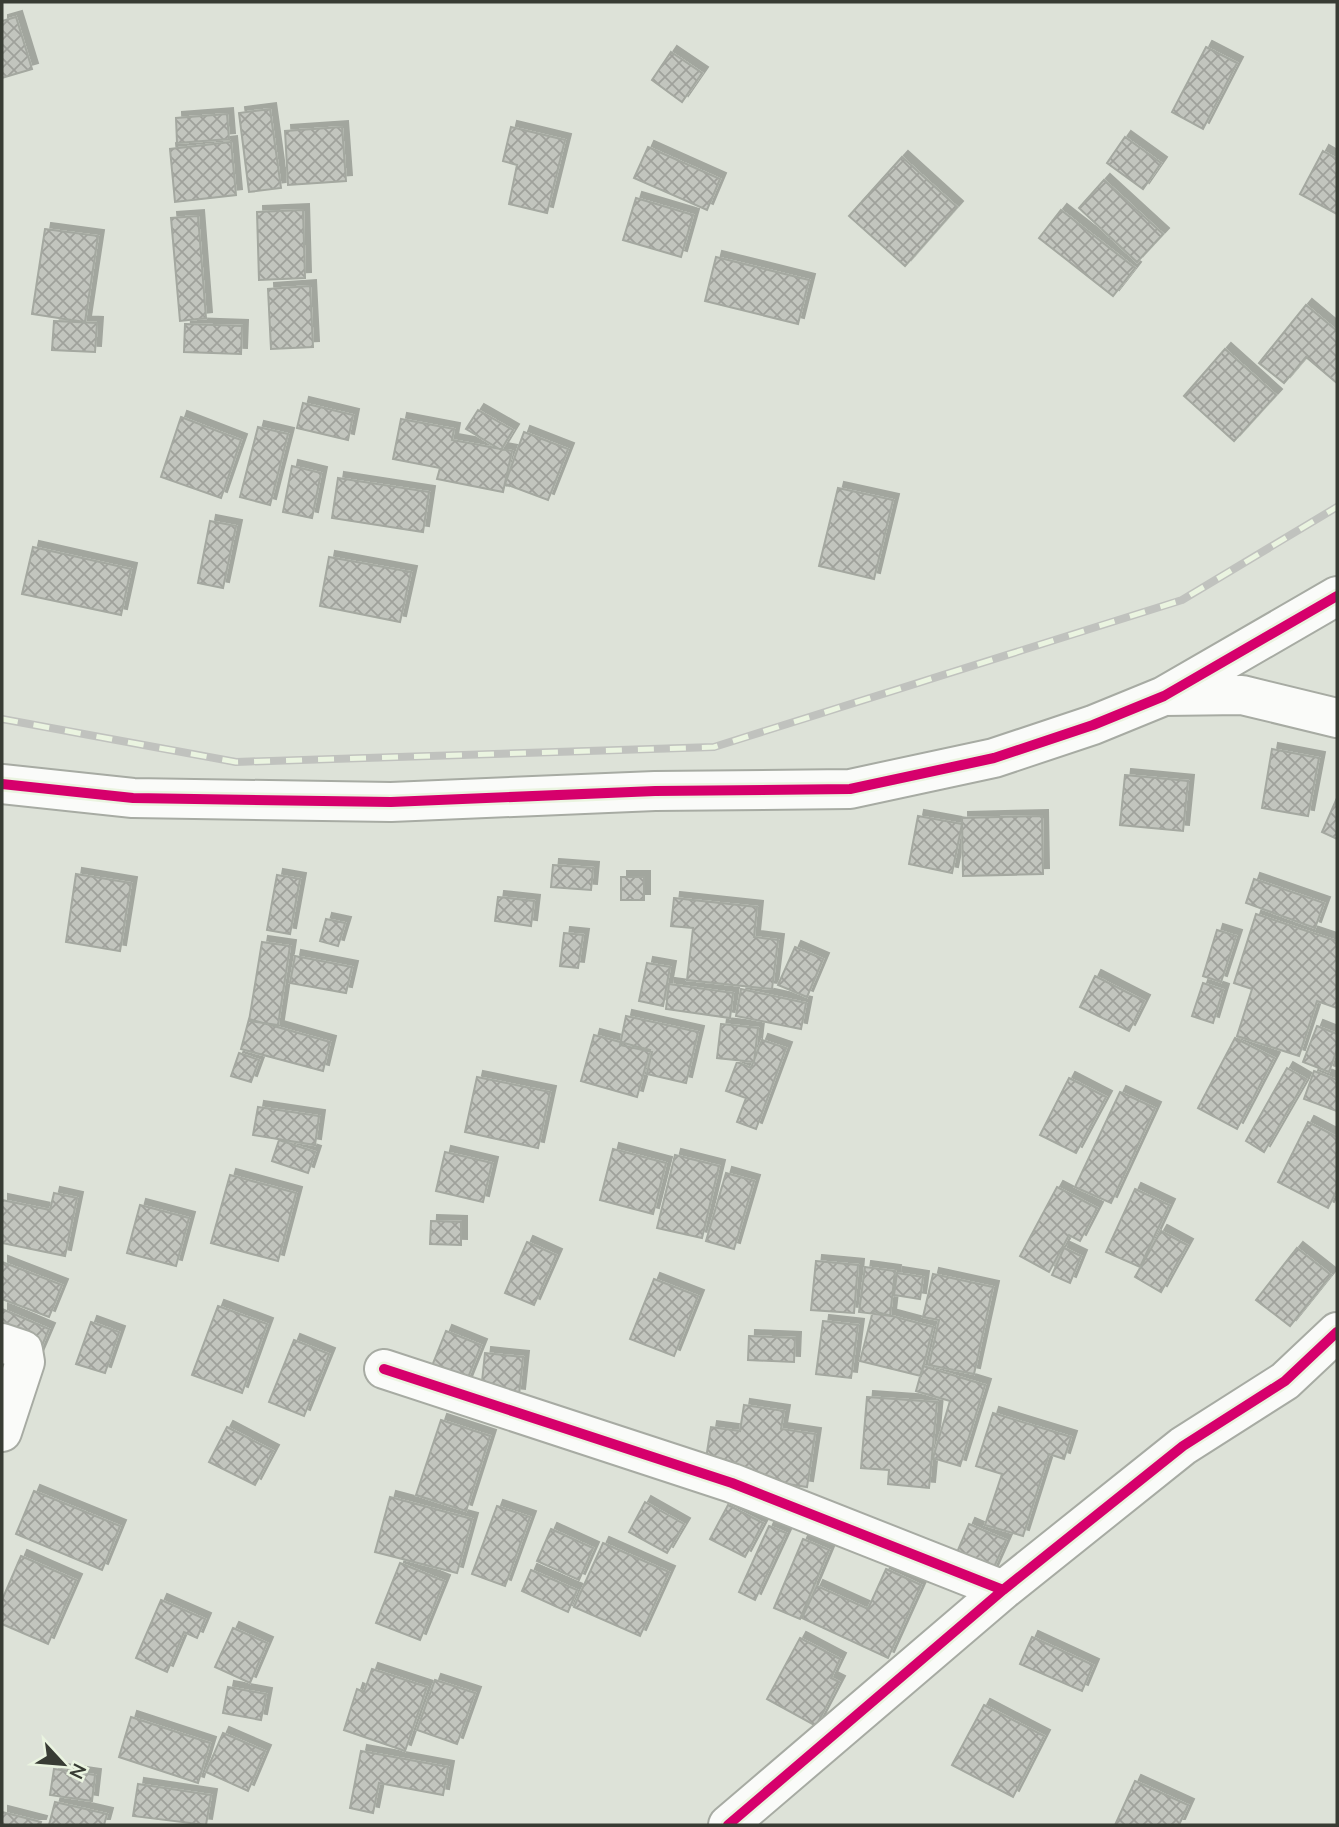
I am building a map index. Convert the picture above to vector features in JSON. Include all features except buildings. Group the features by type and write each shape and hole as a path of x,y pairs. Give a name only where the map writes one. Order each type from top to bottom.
{"street":[{"path":"2,784 133,799 391,802 656,792 849,789 994,758 1164,696 1191,677 1337,596"},
{"path":"1164,696 1242,695 1337,718"},
{"path":"728,1825 1003,1590 1182,1446 1285,1381 1337,1332"},
{"path":"2,1343 23,1350 25,1362 2,1432"},
{"path":"384,1369 733,1483 1003,1590"}],"railway":[{"path":"2,719 236,762 714,747 1182,600 1337,507"}],"cycle path":[{"path":"2,784 133,798 391,802 655,791 850,789 994,758 1093,725 1164,696 1337,596"},
{"path":"728,1825 1003,1590 1183,1446 1285,1381 1337,1332"},
{"path":"384,1369 732,1483 1003,1590"}]}
